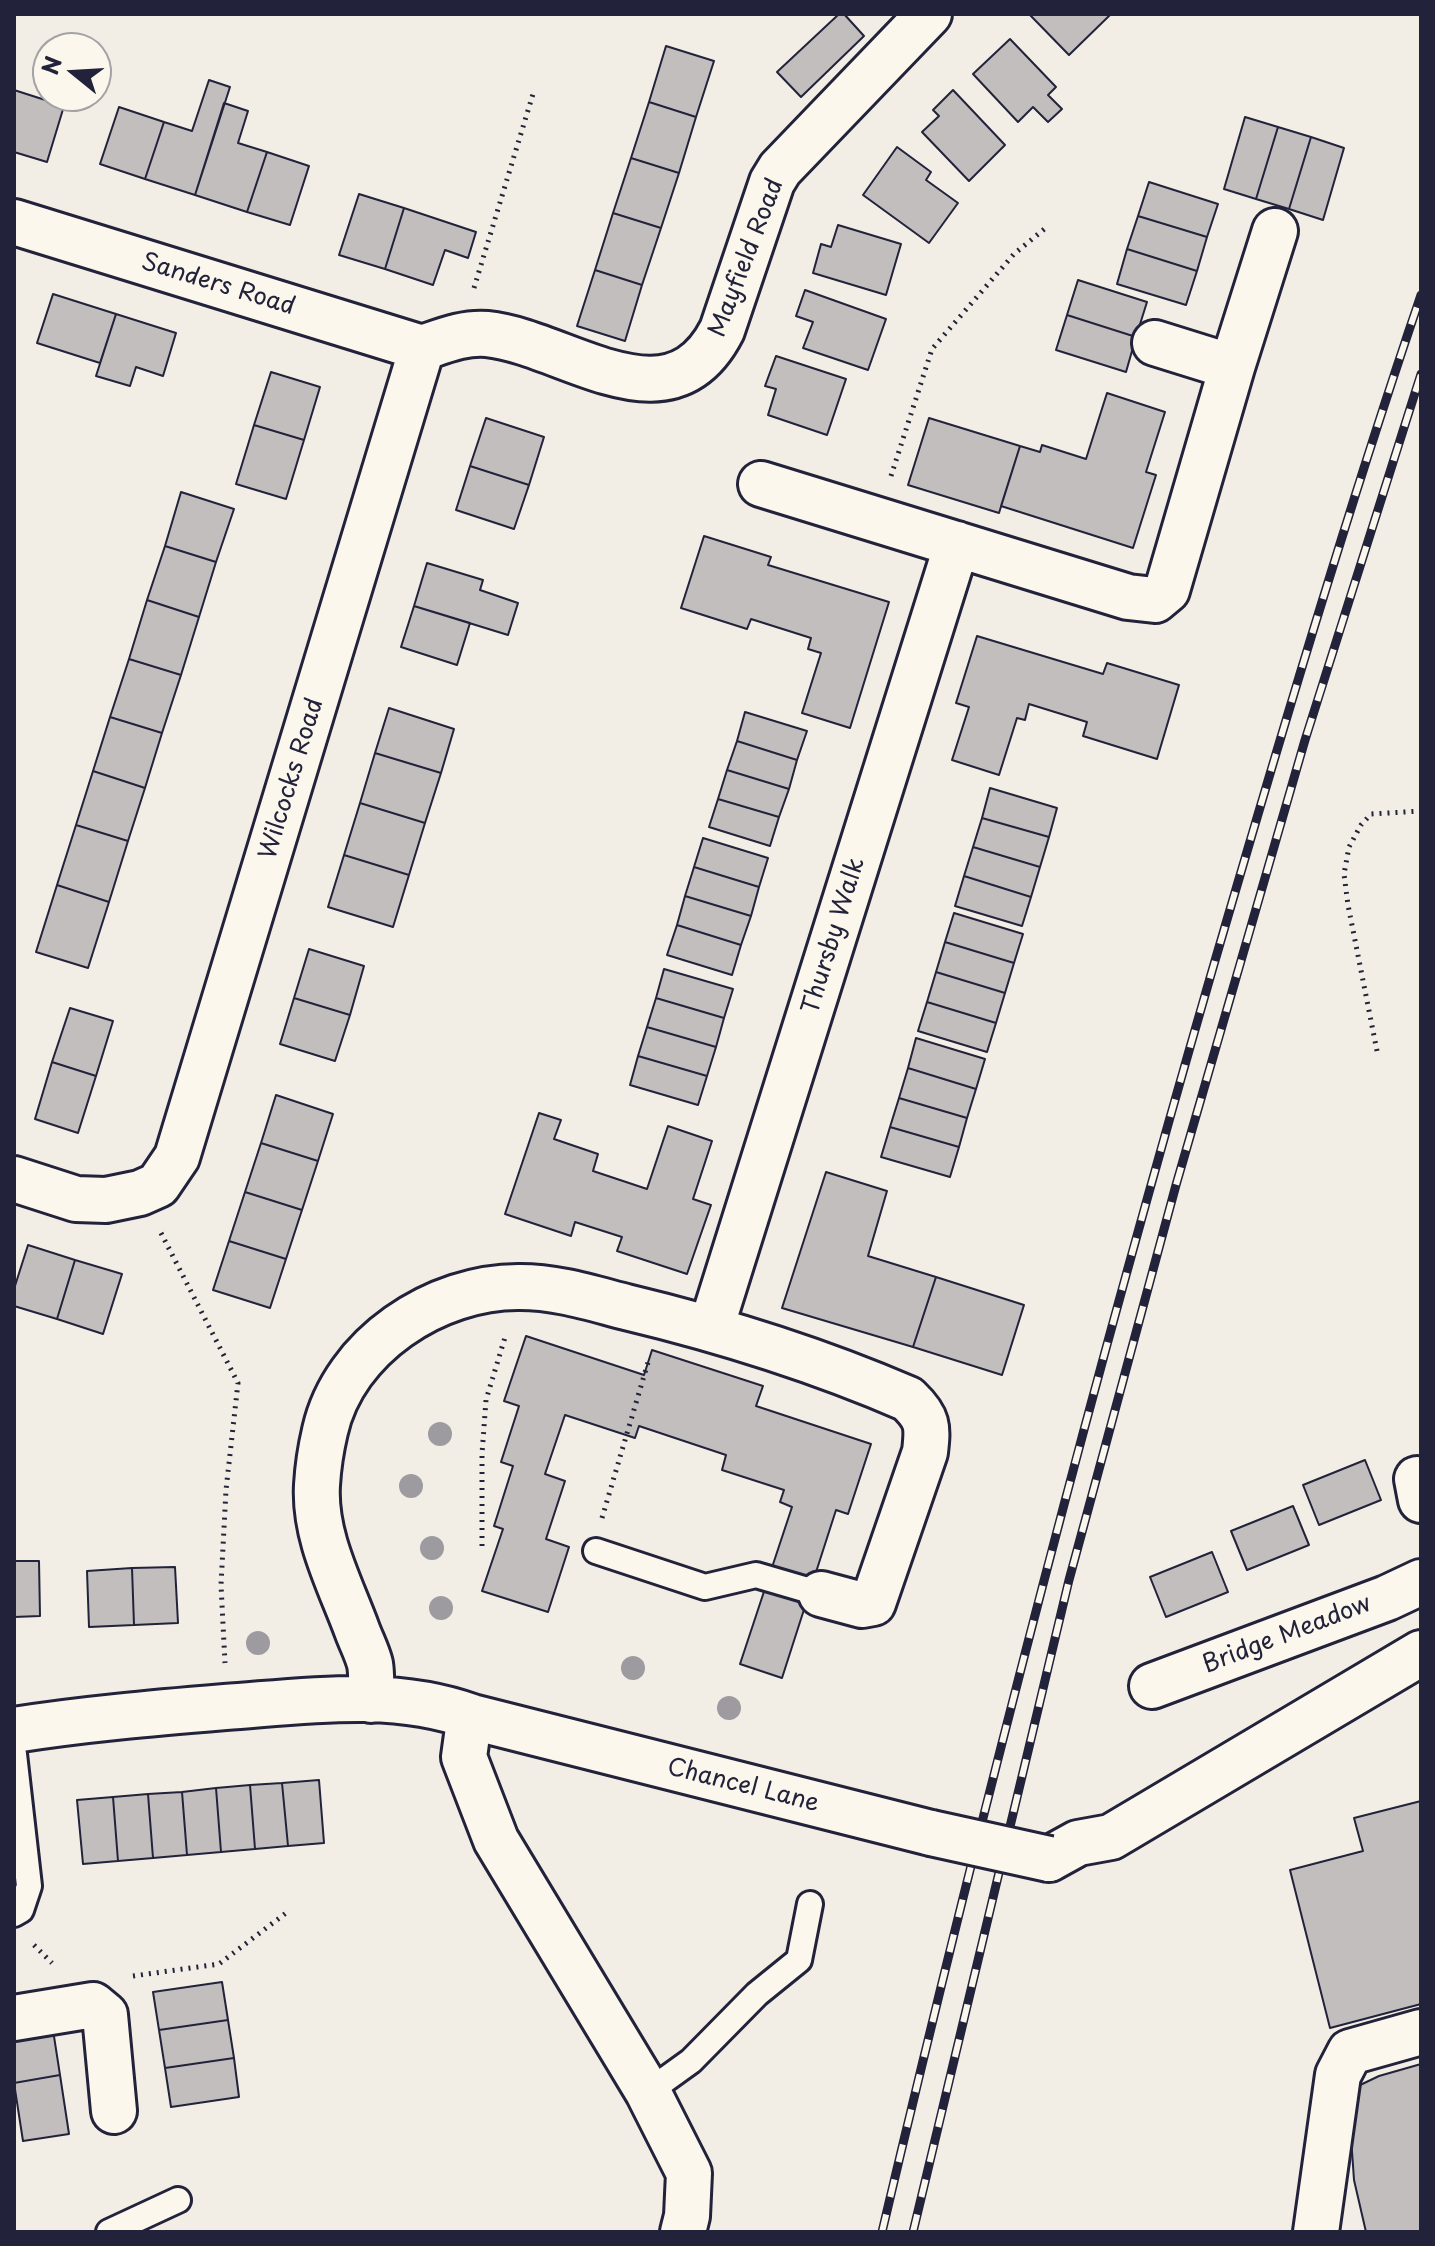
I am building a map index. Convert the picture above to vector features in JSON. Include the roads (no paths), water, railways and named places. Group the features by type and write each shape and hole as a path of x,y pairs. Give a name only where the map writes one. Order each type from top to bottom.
{"street":[{"name":"Mayfield Road","path":"440,342 486,334 497,336 634,379 663,378 692,368 713,347 722,330 772,182 780,169 929,14"},
{"name":"Sanders Road","path":"14,222 440,342"},
{"path":"761,484 1128,597 1155,600 1167,590 1275,231"},
{"name":"Wilcocks Road","path":"14,1179 76,1199 94,1201 140,1193 158,1185 177,1157 440,342"},
{"path":"1155,343 1232,367"},
{"name":"Thursby Walk","path":"711,1328 957,544"},
{"path":"371,1700 370,1664 325,1545 318,1515 317,1485 325,1429 340,1394 362,1360 386,1334 418,1313 475,1291 521,1287 577,1292 711,1328 908,1399 922,1412 928,1428 925,1452 873,1603 862,1605 821,1594"},
{"name":"Bridge Meadow","path":"1152,1686 1387,1598 1421,1582"},
{"name":"Chancel Lane","path":"14,1730 94,1718 325,1699 430,1705 931,1833 1049,1859 1078,1843 1111,1837 1421,1653"},
{"path":"472,1717 464,1757 496,1840 648,2092 689,2173 683,2232"},
{"path":"14,2018 93,2005 105,2015 114,2111"},
{"path":"1316,2232 1338,2075 1350,2052 1421,2032"}],"lane":[{"path":"596,1551 705,1587 756,1575 821,1594"},
{"path":"14,1754 29,1886 18,1912"},
{"path":"648,2092 691,2061 757,1994 799,1960 810,1904"},
{"path":"109,2232 178,2200"}],"railway":[{"path":"882,2232 998,1757 1123,1284 1287,717 1421,295"},
{"path":"913,2232 1069,1580 1176,1185 1305,740 1421,374"}]}
